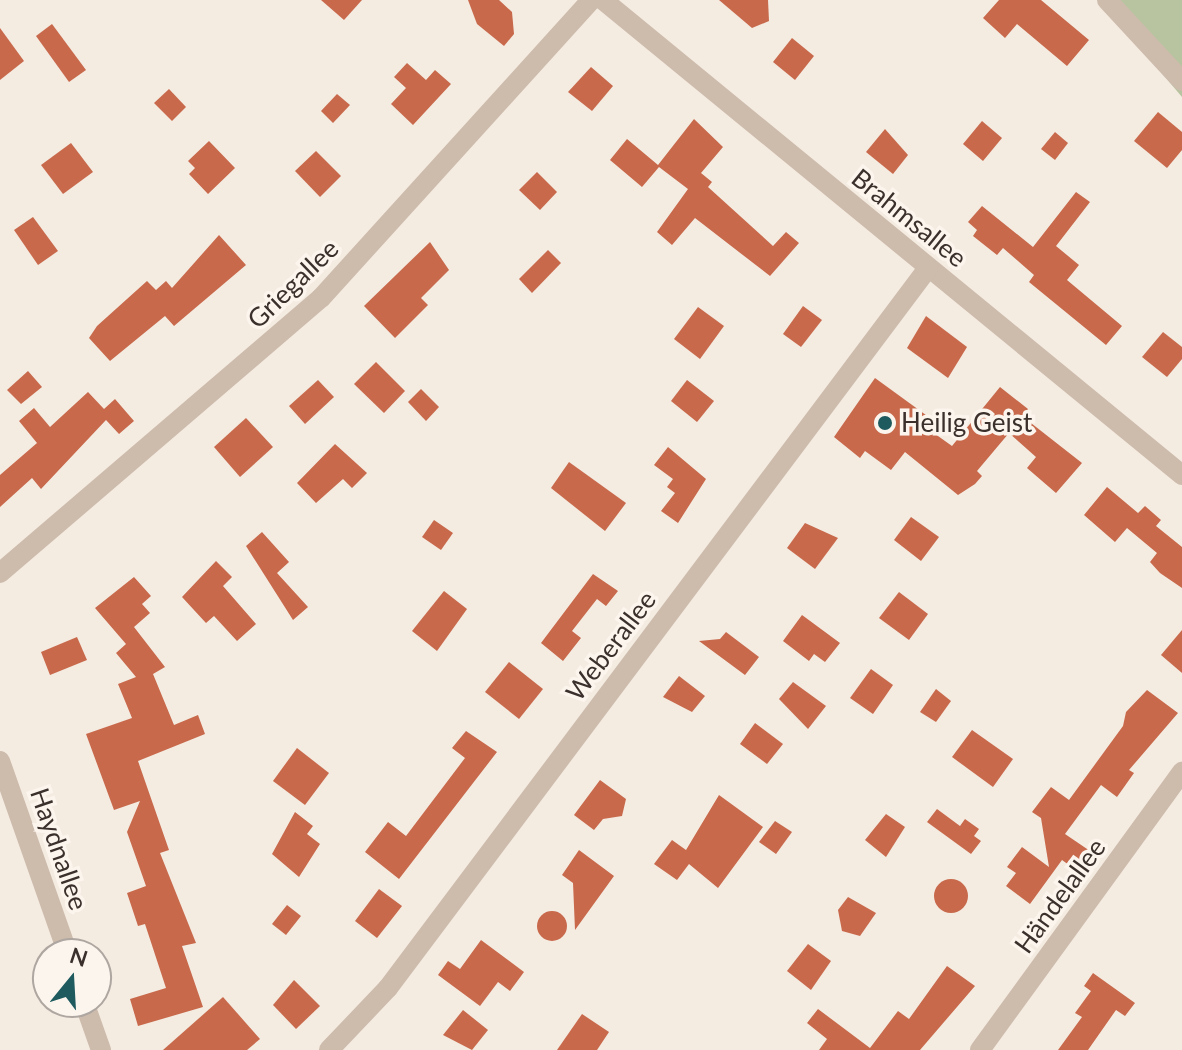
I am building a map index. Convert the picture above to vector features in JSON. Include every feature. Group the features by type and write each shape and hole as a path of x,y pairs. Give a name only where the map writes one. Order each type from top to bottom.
{"street":[{"name":"Griegallee","path":"0,573 321,298 591,0"},
{"name":"Brahmsallee","path":"603,0 1182,475"},
{"path":"1107,0 1182,81"},
{"name":"Weberallee","path":"329,1050 388,988 928,268"},
{"name":"Haydnallee","path":"0,761 62,938"},
{"name":"Händelallee","path":"980,1050 1182,772"},
{"path":"90,1018 101,1050"}],"green space":[{"path":"1100,0 1182,0 1182,97"}],"building":[{"path":"321,0 362,0 344,20"},
{"path":"468,0 499,0 512,12 514,34 504,46 477,24"},
{"path":"719,0 768,0 769,21 752,28"},
{"path":"999,0 1041,0 1089,40 1067,66 1017,24 1005,38 983,18"},
{"path":"52,24 86,70 69,82 36,36"},
{"path":"0,28 24,61 0,80"},
{"path":"792,38 814,56 795,80 773,62"},
{"path":"407,63 426,80 435,70 451,84 413,125 391,104 406,88 394,77"},
{"path":"591,67 613,86 592,111 568,92"},
{"path":"169,89 186,107 172,121 154,103"},
{"path":"337,94 350,105 333,123 321,111"},
{"path":"1158,112 1182,132 1182,150 1167,168 1134,141"},
{"path":"694,119 723,147 701,173 712,182 708,187 773,246 786,232 799,243 770,276 695,218 672,245 657,232 688,189 659,167 642,187 610,160 627,139 658,165"},
{"path":"982,121 1002,138 983,161 963,144"},
{"path":"885,129 908,155 893,174 866,152"},
{"path":"1055,132 1068,143 1055,160 1041,149"},
{"path":"209,141 235,168 208,194 189,174 195,168 188,161"},
{"path":"71,143 93,172 63,194 41,165"},
{"path":"316,151 341,176 320,197 295,171"},
{"path":"537,172 557,192 540,210 519,190"},
{"path":"1076,192 1090,202 1056,246 1079,265 1067,280 1122,326 1106,345 1029,282 1034,275 1003,248 997,255 973,236 977,230 968,222 982,206 1033,247"},
{"path":"33,217 58,251 38,265 14,230"},
{"path":"219,235 246,265 174,326 165,316 110,361 89,338 97,326 147,281 156,290 166,281 172,288"},
{"path":"430,242 449,270 421,298 428,305 395,338 364,306"},
{"path":"548,250 561,263 532,293 519,279"},
{"path":"803,306 822,320 801,347 783,334"},
{"path":"698,307 724,326 700,359 674,339"},
{"path":"926,316 967,347 948,378 907,348"},
{"path":"1163,332 1182,347 1182,359 1167,377 1142,357"},
{"path":"376,362 405,391 384,413 354,384"},
{"path":"28,371 42,387 21,404 7,390"},
{"path":"875,378 930,418 924,426 952,446 1000,387 1028,409 1022,416 1082,463 1056,493 1027,468 1036,457 1009,433 977,471 982,476 958,495 905,452 891,470 865,451 860,458 834,437"},
{"path":"318,380 334,397 305,424 289,406"},
{"path":"687,380 714,401 697,422 671,401"},
{"path":"421,389 439,407 426,421 408,402"},
{"path":"88,392 104,409 115,399 134,421 119,434 106,420 41,489 32,478 0,507 0,475 37,443 19,421 34,408 50,427"},
{"path":"246,418 273,447 240,477 214,447"},
{"path":"335,444 367,473 352,488 343,479 316,503 297,483"},
{"path":"668,447 706,479 678,523 661,511 675,493 667,487 673,479 654,465"},
{"path":"569,462 626,503 605,531 551,488"},
{"path":"1107,487 1138,513 1145,506 1161,520 1156,526 1182,547 1182,588 1160,573 1150,562 1157,553 1127,528 1115,542 1084,515"},
{"path":"911,517 939,537 921,561 894,540"},
{"path":"434,520 453,533 441,550 422,537"},
{"path":"805,523 838,538 815,569 787,548"},
{"path":"262,532 289,562 277,573 308,607 293,620 246,546"},
{"path":"216,561 232,577 223,586 256,624 237,641 214,616 206,623 182,597"},
{"path":"593,574 618,591 606,606 597,599 572,631 581,638 563,661 541,643"},
{"path":"134,577 151,596 142,604 150,613 134,627 165,667 153,674 174,725 198,715 205,734 138,761 169,850 160,853 196,943 182,946 203,1007 138,1026 130,999 166,988 145,924 138,926 127,893 146,886 127,832 140,801 114,810 86,734 132,718 118,684 136,677 116,653 126,644 95,608"},
{"path":"444,591 467,609 437,651 412,631"},
{"path":"899,592 928,614 909,640 879,618"},
{"path":"802,615 840,643 825,662 814,654 809,661 783,641"},
{"path":"1182,630 1182,673 1161,655"},
{"path":"726,632 759,657 745,675 699,641 720,639"},
{"path":"77,637 87,660 50,675 41,652"},
{"path":"509,662 543,689 519,719 485,692"},
{"path":"871,669 893,685 873,714 850,698"},
{"path":"679,676 705,696 692,712 663,697"},
{"path":"793,682 826,706 808,729 779,699"},
{"path":"936,689 951,701 936,722 920,712"},
{"path":"1147,690 1178,713 1129,770 1134,773 1117,797 1101,785 1065,834 1090,851 1076,870 1062,860 1030,904 1006,886 1016,873 1007,867 1022,847 1049,867 1041,818 1032,812 1051,787 1069,800 1123,726 1126,712"},
{"path":"755,723 783,744 767,764 740,744"},
{"path":"972,730 1013,759 993,787 952,757"},
{"path":"466,731 497,752 399,879 365,852 388,822 406,836 465,758 452,748"},
{"path":"297,748 329,773 305,805 273,781"},
{"path":"600,780 626,799 622,816 603,819 594,830 574,815"},
{"path":"719,795 763,827 718,888 689,864 677,880 654,864 672,840 686,850"},
{"path":"937,809 960,826 965,819 979,829 974,836 981,841 971,854 927,822"},
{"path":"295,812 313,826 307,834 320,844 299,877 272,854"},
{"path":"886,814 905,827 886,857 865,840"},
{"path":"775,821 792,832 776,854 759,842"},
{"path":"579,850 614,876 575,930 573,883 562,875"},
{"path":"951,879 963,884 968,896 963,908 951,913 939,908 934,896 939,884"},
{"path":"379,889 402,906 377,938 355,921"},
{"path":"848,897 876,913 860,936 842,931 838,910"},
{"path":"287,905 301,916 286,935 272,924"},
{"path":"552,911 563,915 567,926 563,937 552,941 541,937 537,926 541,915"},
{"path":"481,940 524,972 510,991 498,982 480,1006 438,975 448,961 460,969"},
{"path":"808,944 831,961 811,990 787,971"},
{"path":"947,966 975,986 920,1050 819,1050 827,1039 807,1023 818,1009 870,1048 898,1011 909,1019"},
{"path":"1093,973 1135,1003 1125,1016 1116,1010 1088,1050 1058,1050 1082,1017 1075,1013 1091,991 1084,986"},
{"path":"294,980 320,1006 296,1029 273,1005"},
{"path":"223,997 260,1039 247,1050 163,1050"},
{"path":"463,1010 488,1030 472,1050 443,1035"},
{"path":"582,1014 609,1032 597,1050 557,1050"}],"place":[{"name":"Heilig Geist","path":"885,423"}]}
